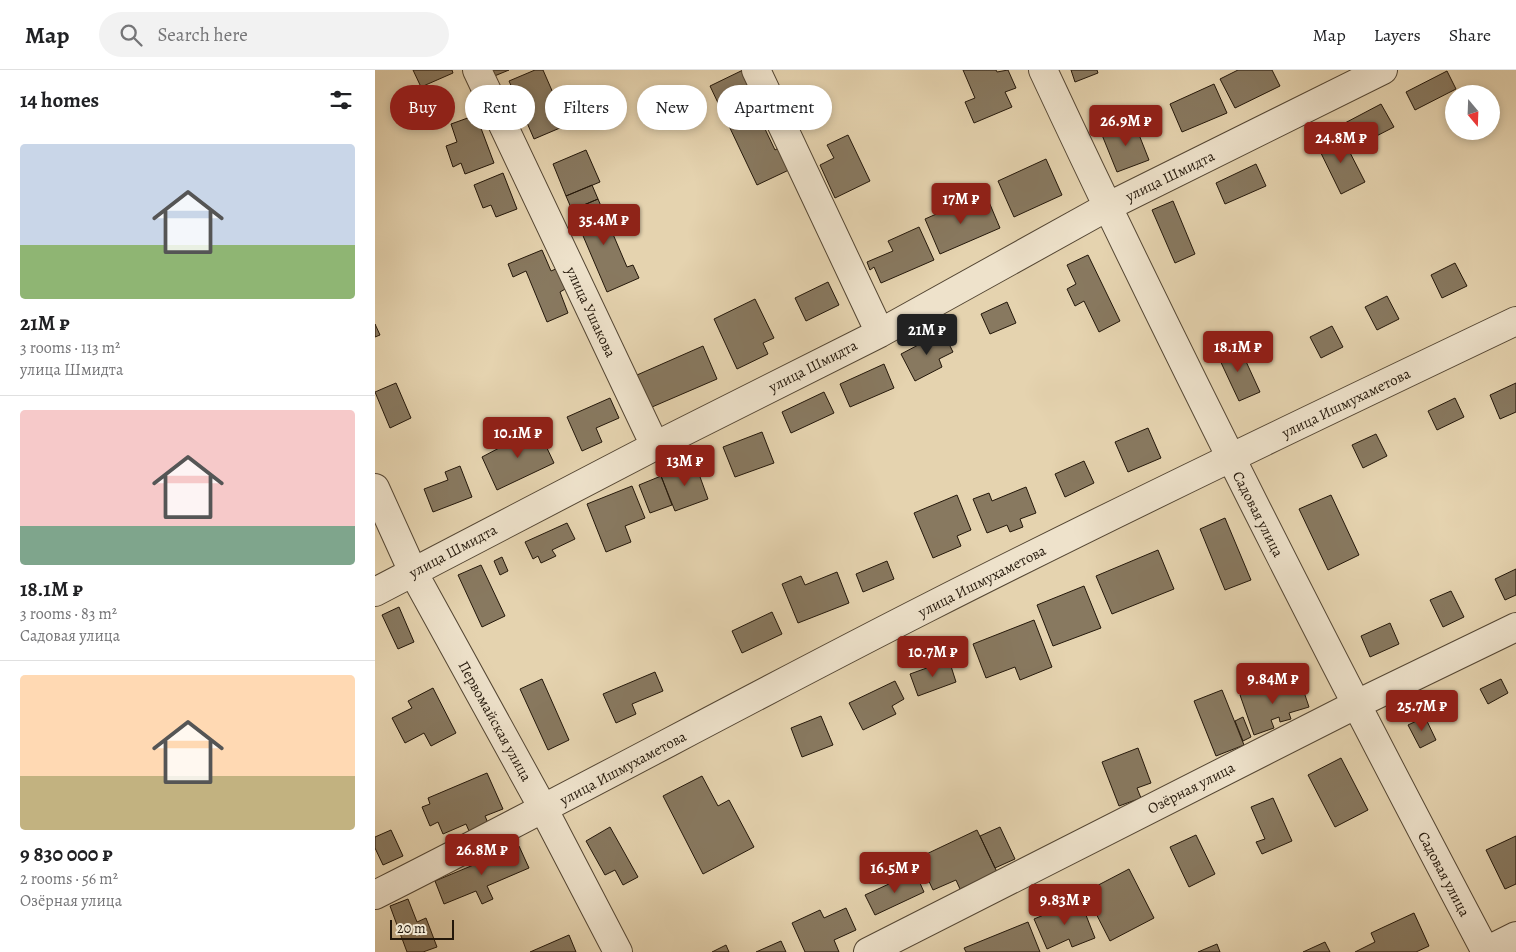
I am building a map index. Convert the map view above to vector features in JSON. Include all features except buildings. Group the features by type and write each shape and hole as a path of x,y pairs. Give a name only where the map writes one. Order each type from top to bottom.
{"street":[{"name":"улица Ушакова","path":"477,70 655,446"},
{"path":"756,70 880,333"},
{"name":"Садовая улица","path":"1043,70 1107,207 1230,458 1355,706 1485,952"},
{"name":"улица Шмидта","path":"375,592 655,446 880,333 1107,207 1383,70"},
{"name":"улица Ишмухаметова","path":"375,895 544,810 925,609 1230,458 1516,321"},
{"name":"Первомайская улица","path":"375,488 413,572 544,810 618,952"},
{"name":"Озёрная улица","path":"868,952 1355,706 1516,627"},
{"path":"1485,952 1516,936"}]}
